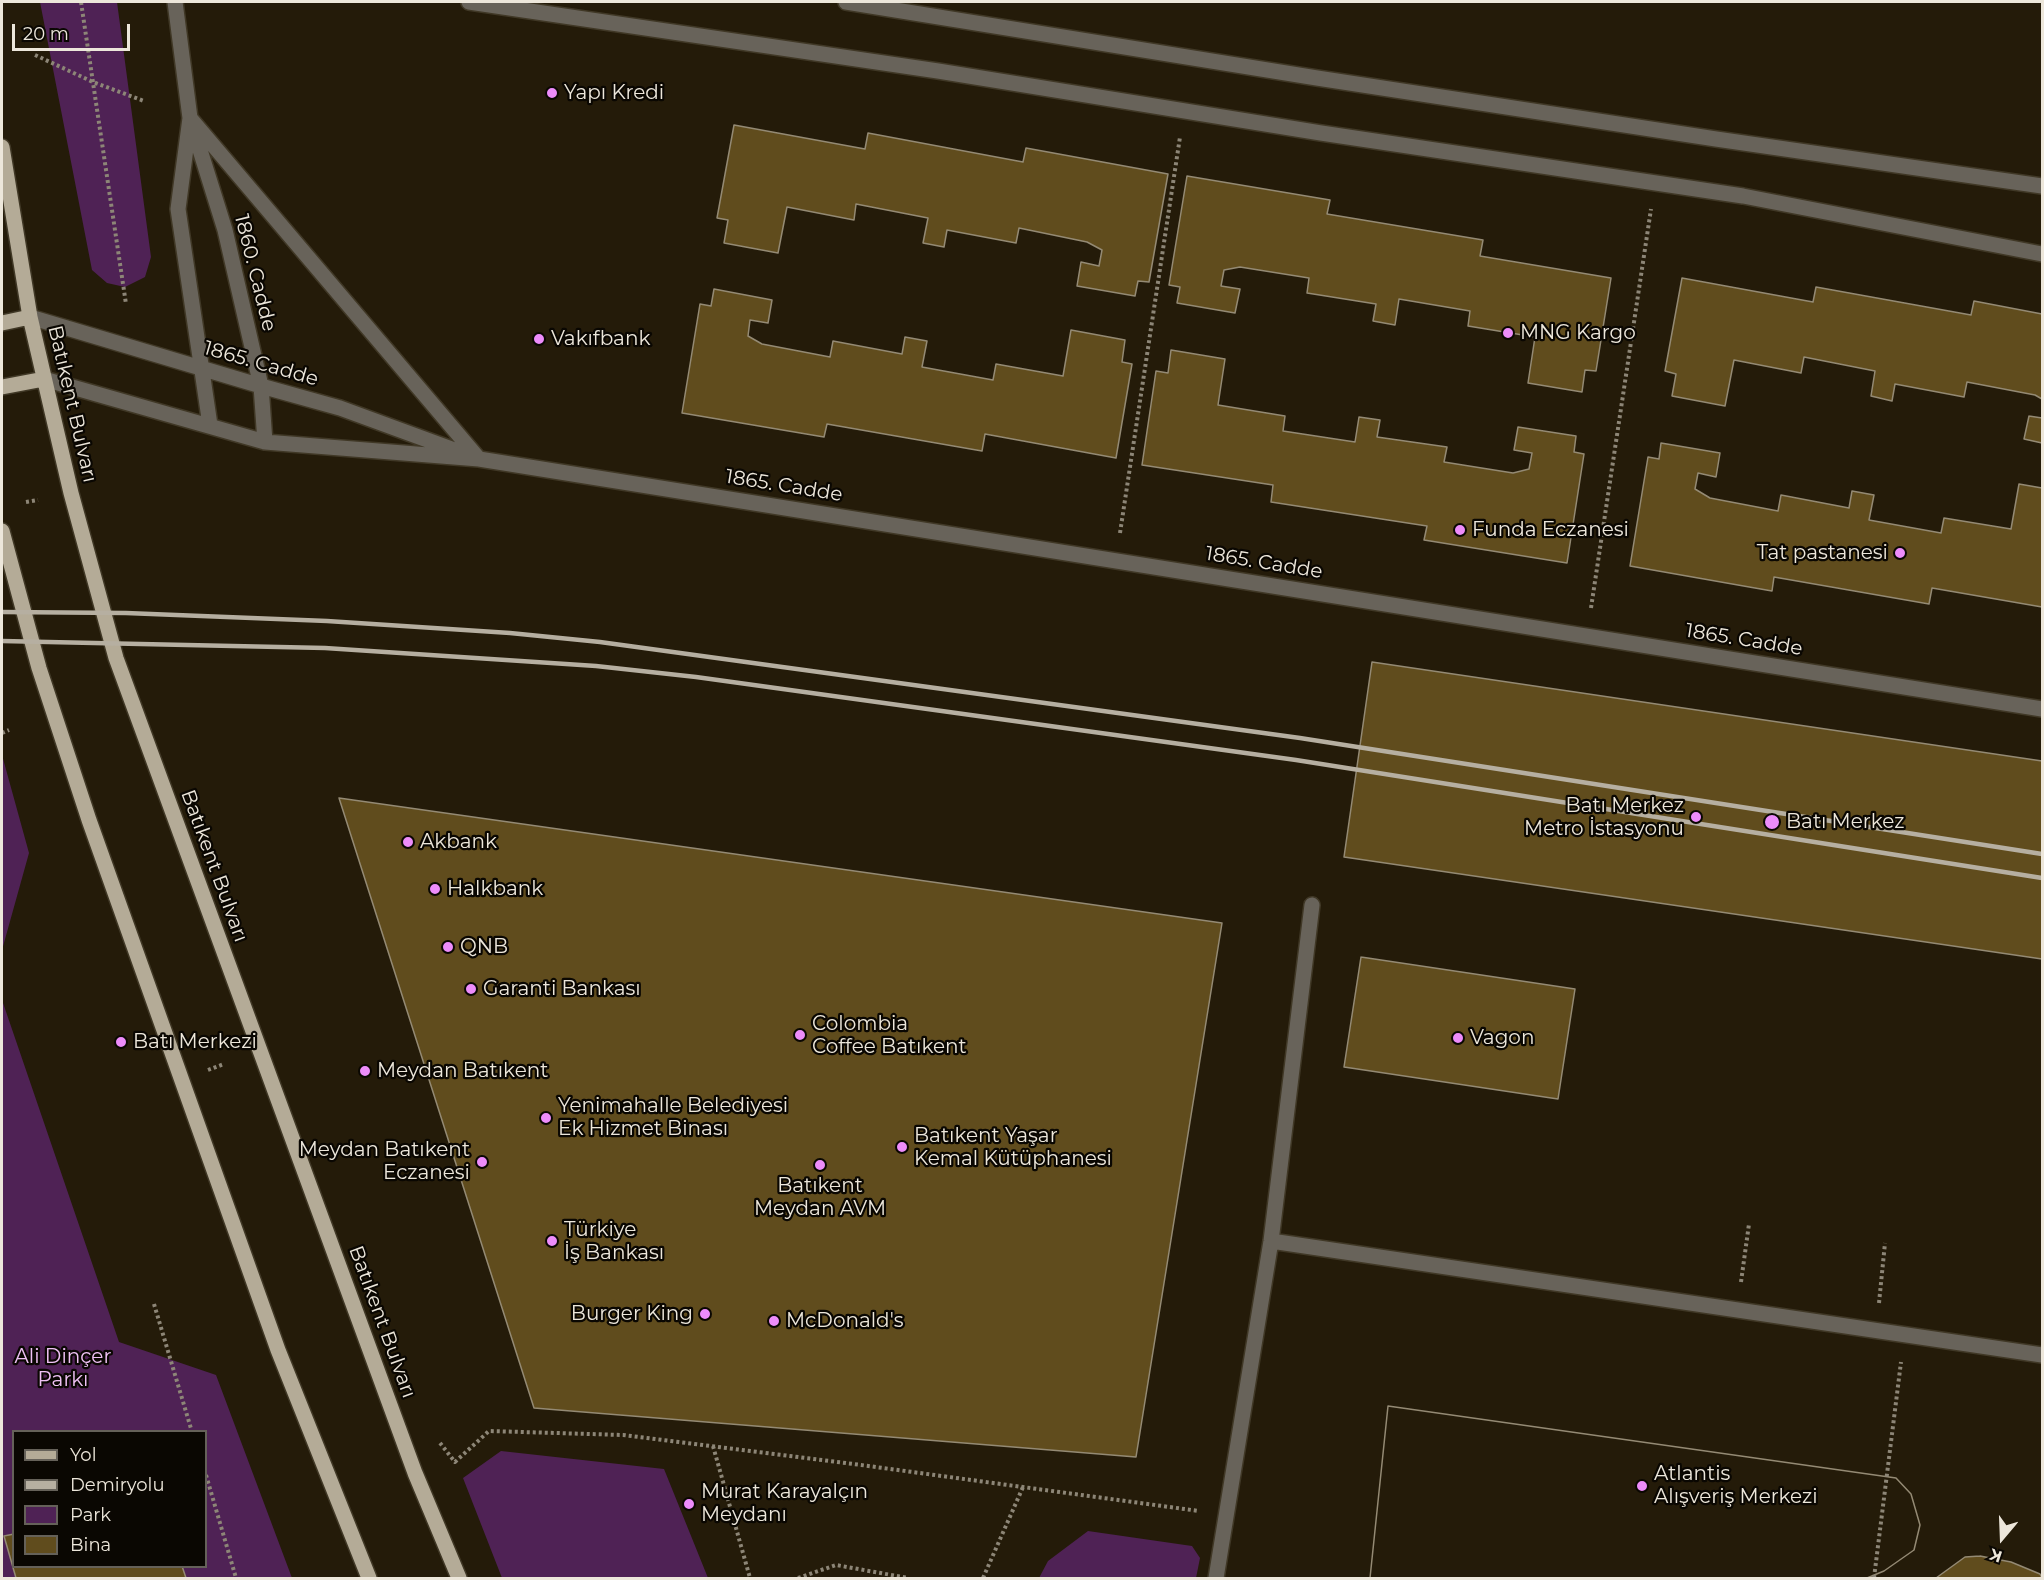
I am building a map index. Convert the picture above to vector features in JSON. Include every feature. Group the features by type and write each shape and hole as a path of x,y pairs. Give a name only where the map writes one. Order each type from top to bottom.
{"main road":[{"name":"Batıkent Bulvarı","path":"2,147 30,317 72,494 116,658 415,1473 459,1578"},
{"path":"2,323 30,317"},
{"path":"2,387 44,379"},
{"path":"2,531 39,668 89,820 278,1350 369,1578"}],"street":[{"name":"1860. Cadde","path":"175,2 190,118 225,230 261,386 265,442"},
{"path":"469,2 1743,196 2043,254"},
{"path":"846,2 1610,123 2043,186"},
{"name":"1860. Cadde","path":"190,118 178,209 210,425"},
{"path":"190,118 479,459"},
{"name":"1865. Cadde","path":"30,317 340,408 479,459"},
{"name":"1865. Cadde","path":"44,379 265,442 479,459 2043,709"},
{"path":"1216,1578 1271,1241 1312,904"},
{"path":"1271,1241 2043,1355"}],"path":[{"path":"81,2 126,304"},
{"path":"34,55 93,82 144,101"},
{"path":"1115,561 1184,111"},
{"path":"1587,636 1655,183"},
{"path":"26,502 38,500"},
{"path":"2,733 9,730"},
{"path":"207,1070 224,1064"},
{"path":"1738,1310 1749,1224"},
{"path":"1876,1330 1885,1243"},
{"path":"154,1304 192,1430"},
{"path":"1874,1578 1905,1335"},
{"path":"440,1443 455,1462 489,1431 623,1435 1226,1515"},
{"path":"713,1446 750,1578"},
{"path":"207,1478 237,1578"},
{"path":"983,1578 1023,1487"},
{"path":"798,1578 836,1565 908,1578"}],"green space":[{"path":"40,2 117,2 151,257 145,277 125,287 107,283 92,270"},
{"path":"2,755 29,853 2,950"},
{"name":"Ali Dinçer Parkı","path":"2,1000 119,1342 216,1375 292,1578 2,1578"},
{"path":"501,1451 664,1469 708,1578 502,1578 463,1478"},
{"path":"1088,1531 1192,1546 1200,1558 1196,1578 1039,1578 1048,1561"}],"building":[{"path":"734,125 865,149 868,133 1023,162 1026,148 1168,174 1149,282 1138,281 1135,296 1077,286 1081,262 1099,266 1102,250 1087,242 1019,228 1016,243 947,230 944,247 923,243 928,218 856,204 854,220 787,207 778,253 724,243 728,220 717,218"},
{"path":"1187,176 1330,200 1327,214 1483,240 1480,256 1611,278 1596,371 1585,370 1582,392 1528,383 1535,337 1468,326 1470,311 1399,299 1395,325 1373,321 1376,304 1307,293 1309,278 1240,267 1224,270 1221,286 1240,289 1235,313 1177,303 1180,287 1169,285"},
{"path":"1682,278 1813,302 1816,287 1971,315 1974,301 2042,314 2042,399 2035,395 1967,382 1964,397 1895,384 1892,401 1871,396 1875,371 1804,357 1801,373 1734,360 1725,406 1672,396 1676,374 1665,371"},
{"path":"714,289 772,300 768,323 750,320 748,336 762,344 830,357 833,341 902,354 905,337 927,341 922,367 993,380 996,364 1063,376 1071,330 1125,340 1122,362 1132,364 1116,458 985,434 982,451 827,424 824,437 682,413 700,304 711,306"},
{"path":"1171,350 1225,359 1218,405 1285,416 1283,431 1355,442 1359,417 1380,420 1377,437 1447,447 1444,462 1513,473 1529,469 1532,453 1514,450 1518,427 1576,436 1574,452 1584,454 1567,563 1424,540 1427,526 1271,502 1273,485 1142,465 1156,371 1168,373"},
{"path":"2029,416 2042,418 2042,443 2024,439"},
{"path":"1661,443 1720,453 1716,477 1698,473 1695,489 1710,498 1778,511 1781,495 1849,508 1852,491 1874,495 1869,520 1941,533 1944,518 2011,529 2019,484 2042,488 2042,607 1932,588 1929,604 1774,577 1772,591 1630,566 1648,457 1659,459"},
{"name":"Batı Merkez Metro İstasyonu","path":"1372,662 2042,761 2042,959 1344,857"},
{"name":"Batıkent Meydan AVM","path":"339,798 1222,923 1136,1457 534,1408"},
{"name":"Vagon","path":"1361,957 1575,989 1558,1099 1344,1067"},
{"name":"Atlantis Alışveriş Merkezi","path":"1388,1406 1896,1478 1911,1494 1920,1525 1914,1550 1884,1571 1867,1578 1370,1578"},
{"name":"Atlantis Alışveriş Merkezi","path":"1388,1406 1896,1478 1911,1494 1920,1525 1914,1550 1884,1571 1867,1578 1370,1578"},
{"path":"12,1534 12,1564 4,1536"},
{"path":"1980,1556 2011,1562 2040,1574 2042,1578 1936,1578 1965,1557"},
{"path":"13,1568 183,1568 186,1578 16,1578"}],"railway":[{"path":"2,612 126,613 327,621 510,633 600,642 1300,738 2042,854"},
{"path":"2,641 325,648 596,666 696,677 1296,760 2042,878"}],"place":[{"name":"Yapı Kredi","path":"552,93"},
{"name":"MNG Kargo","path":"1508,333"},
{"name":"Vakıfbank","path":"539,339"},
{"name":"Funda Eczanesi","path":"1460,530"},
{"name":"Tat pastanesi","path":"1900,553"},
{"name":"Batı Merkez Metro İstasyonu","path":"1696,817"},
{"name":"Batı Merkez","path":"1772,822"},
{"name":"Akbank","path":"408,842"},
{"name":"Halkbank","path":"435,889"},
{"name":"QNB","path":"448,947"},
{"name":"Garanti Bankası","path":"471,989"},
{"name":"Colombia Coffee Batıkent","path":"800,1035"},
{"name":"Vagon","path":"1458,1038"},
{"name":"Batı Merkezi","path":"121,1042"},
{"name":"Meydan Batıkent","path":"365,1071"},
{"name":"Yenimahalle Belediyesi Ek Hizmet Binası","path":"546,1118"},
{"name":"Batıkent Yaşar Kemal Kütüphanesi","path":"902,1147"},
{"name":"Meydan Batıkent Eczanesi","path":"482,1162"},
{"name":"Batıkent Meydan AVM","path":"820,1165"},
{"name":"Türkiye İş Bankası","path":"552,1241"},
{"name":"Burger King","path":"705,1314"},
{"name":"McDonald's","path":"774,1321"},
{"name":"Atlantis Alışveriş Merkezi","path":"1642,1486"},
{"name":"Murat Karayalçın Meydanı","path":"689,1504"}]}
